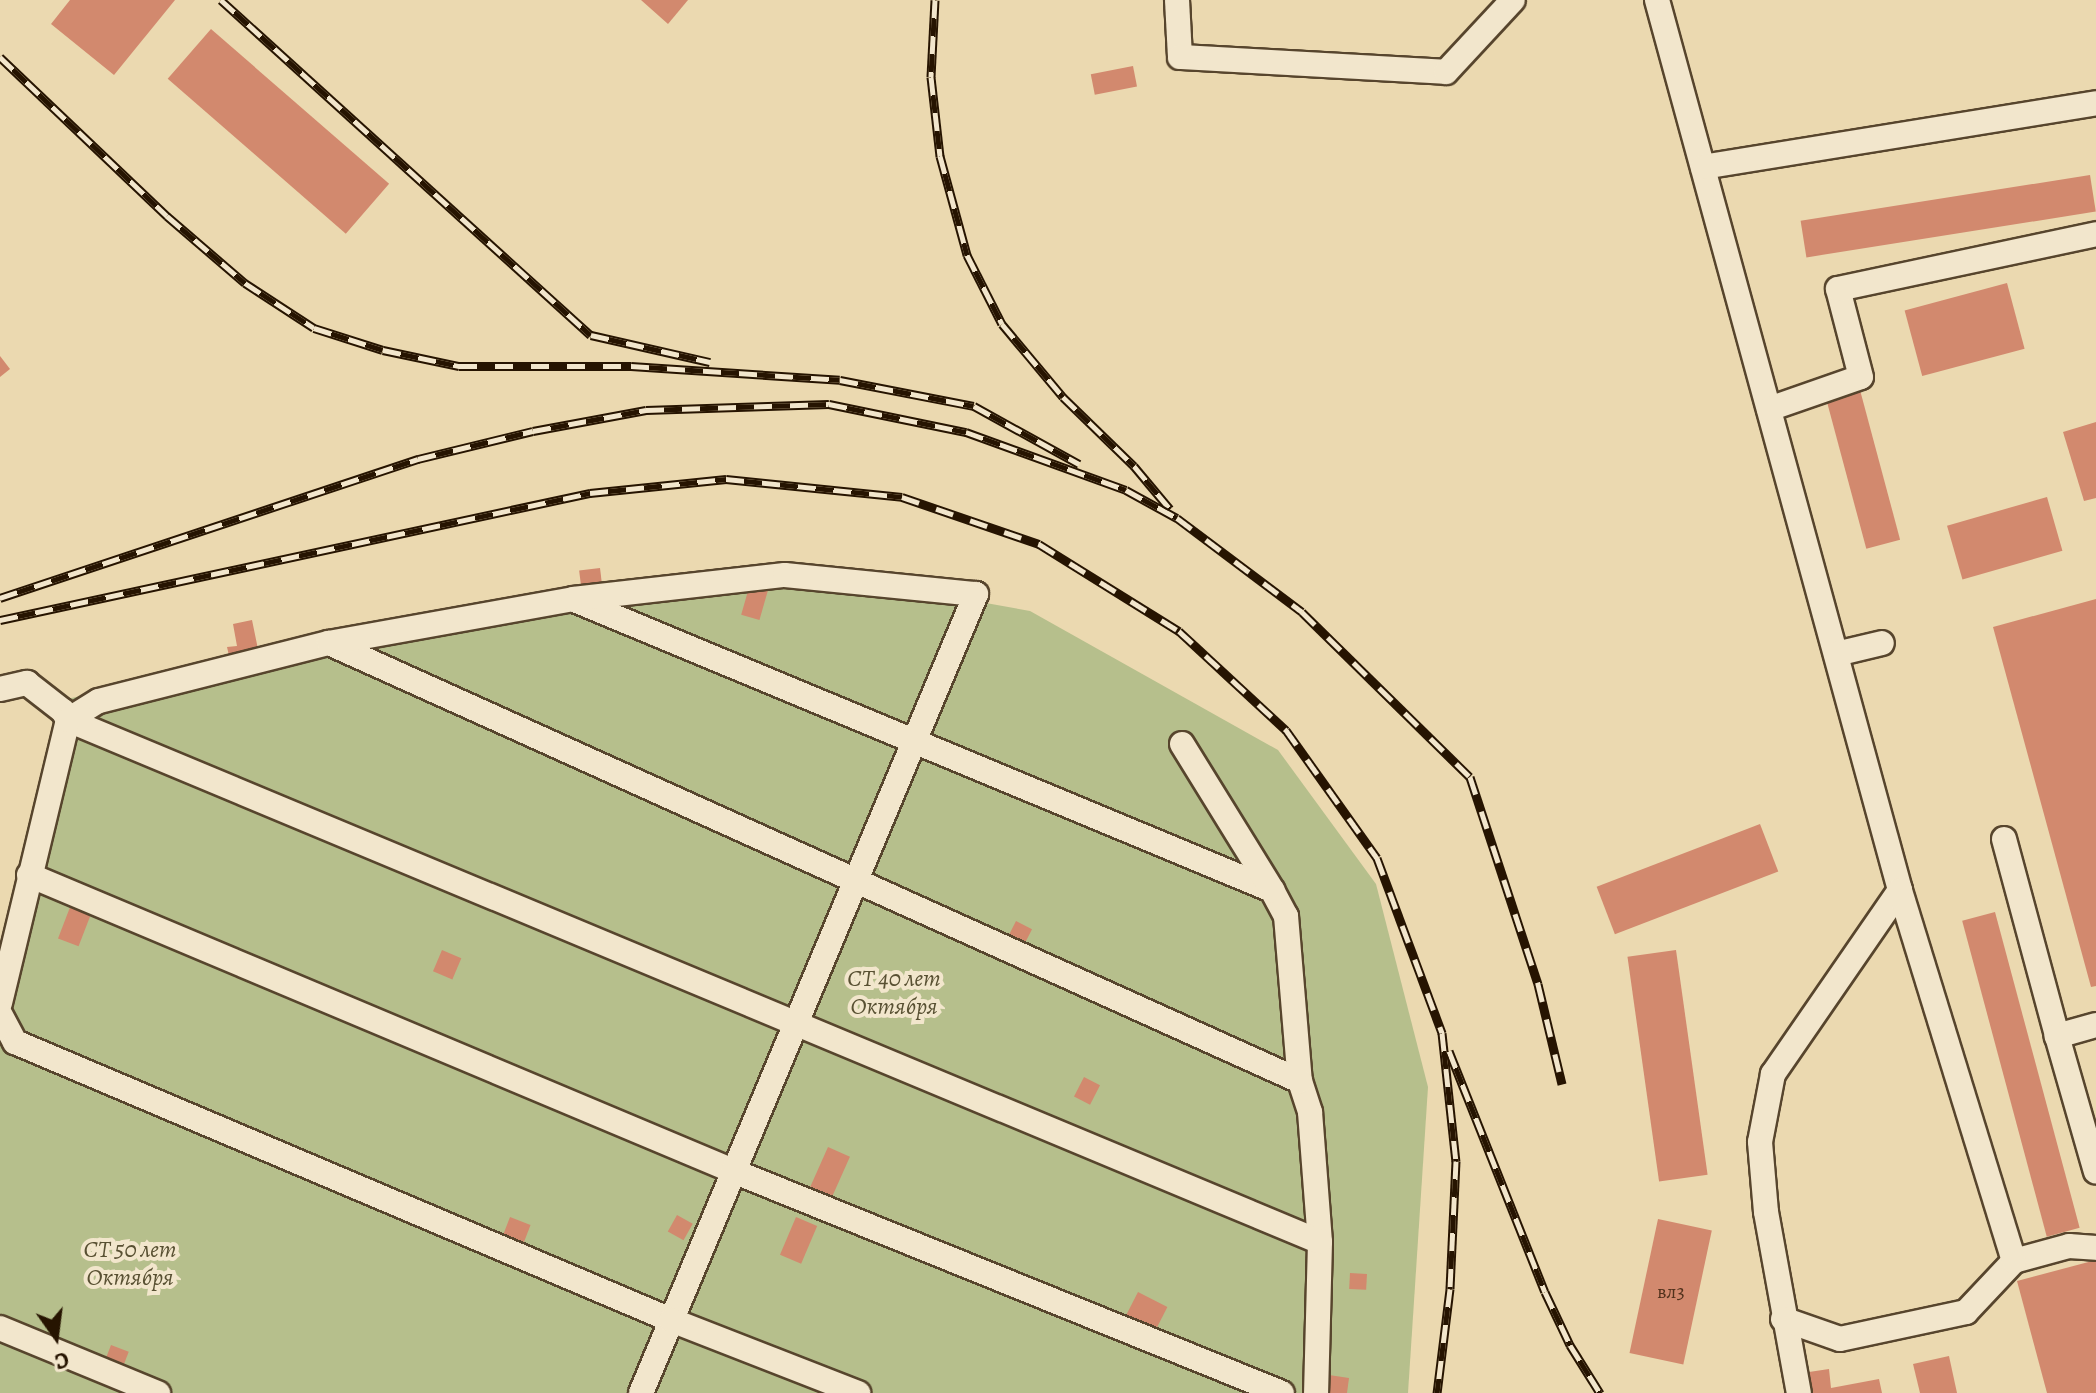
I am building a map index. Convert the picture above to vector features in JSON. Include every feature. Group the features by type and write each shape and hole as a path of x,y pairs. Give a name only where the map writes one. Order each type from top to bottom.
{"street":[{"path":"1177,0 1180,57 1446,72 1513,0"},
{"path":"1657,0 1900,890 2014,1261"},
{"path":"1703,167 2094,112"},
{"path":"1769,409 1861,377 1838,289 2096,234"},
{"path":"0,1003 68,720 99,701 329,643 573,599 785,575 976,594 793,1024 641,1393"},
{"path":"573,599 1272,890"},
{"path":"329,643 1300,1081"},
{"path":"1836,654 1882,643"},
{"path":"0,689 27,683 63,711 68,720 1320,1242"},
{"path":"1182,744 1286,916 1300,1081 1310,1112 1320,1242 1316,1393"},
{"path":"2004,839 2096,1172"},
{"path":"29,875 733,1171 1282,1393"},
{"path":"1799,1393 1783,1319 1766,1212 1760,1142 1773,1074 1900,890"},
{"path":"0,1014 15,1042 671,1320 858,1393"},
{"path":"2057,1036 2096,1025"},
{"path":"1783,1319 1840,1339 1966,1312 2014,1261 2069,1246 2096,1248"},
{"path":"0,1328 158,1393"}],"green space":[{"name":"СТ 40 лет Октября","path":"790,568 1030,611 1278,750 1376,884 1428,1087 1408,1393 0,1393 0,1002 62,700 564,594"}],"building":[{"path":"70,0 175,0 114,75 51,24"},
{"path":"641,0 688,0 668,24"},
{"path":"211,29 389,184 346,234 168,79"},
{"path":"1133,66 1137,87 1095,95 1091,74"},
{"path":"2090,175 2096,212 1806,257 1801,221"},
{"path":"2007,283 2025,349 1922,376 1905,310"},
{"path":"0,356 10,369 0,377"},
{"path":"1860,390 1900,540 1866,549 1826,399"},
{"path":"2096,422 2096,498 2084,501 2063,432"},
{"path":"2047,497 2062,551 1962,579 1947,526"},
{"path":"600,568 602,584 581,586 579,571"},
{"path":"750,584 768,589 759,620 741,615"},
{"path":"2096,599 2096,986 2091,987 1993,627"},
{"path":"252,620 259,654 230,660 227,647 237,646 233,624"},
{"path":"1760,824 1778,872 1615,934 1597,887"},
{"path":"72,902 93,910 79,946 58,938"},
{"path":"1995,912 2080,1228 2047,1237 1962,921"},
{"path":"1016,921 1032,929 1021,951 1005,942"},
{"path":"442,950 461,958 452,979 433,971"},
{"path":"1676,950 1708,1175 1659,1182 1627,957"},
{"path":"1084,1077 1100,1085 1090,1105 1074,1097"},
{"path":"828,1147 850,1157 831,1199 809,1189"},
{"path":"677,1215 693,1224 684,1240 668,1232"},
{"path":"510,1217 531,1225 521,1249 501,1241"},
{"path":"796,1217 817,1226 801,1264 780,1255"},
{"path":"1658,1219 1712,1230 1683,1364 1630,1353"},
{"path":"2096,1260 2096,1393 2047,1393 2017,1281"},
{"path":"1350,1273 1367,1274 1366,1290 1349,1289"},
{"path":"1138,1292 1167,1307 1153,1335 1124,1320"},
{"path":"111,1345 129,1352 121,1372 103,1366"},
{"path":"1949,1356 1957,1393 1920,1393 1913,1364"},
{"path":"1829,1369 1831,1388 1879,1379 1882,1393 1812,1393 1809,1372"},
{"path":"1329,1375 1349,1378 1347,1393 1327,1393"}],"railway":[{"path":"221,0 591,335 710,362"},
{"path":"935,0 931,77 940,156 967,255 1002,324 1063,397 1134,466 1170,509"},
{"path":"0,57 167,216 245,283 314,328 383,350 459,366 631,366 840,380 974,406 1079,464"},
{"path":"0,598 418,459 533,431 646,410 829,404 966,432 1126,490 1177,518 1302,612 1470,777 1538,984 1562,1084"},
{"path":"0,620 590,493 726,479 902,497 1039,544 1179,631 1286,730 1377,858 1442,1033 1456,1161 1450,1289 1437,1393"},
{"path":"1449,1051 1545,1292 1570,1345 1600,1393"}],"park label":[{"name":"СТ 50 лет Октября","path":"130,1264"}]}
